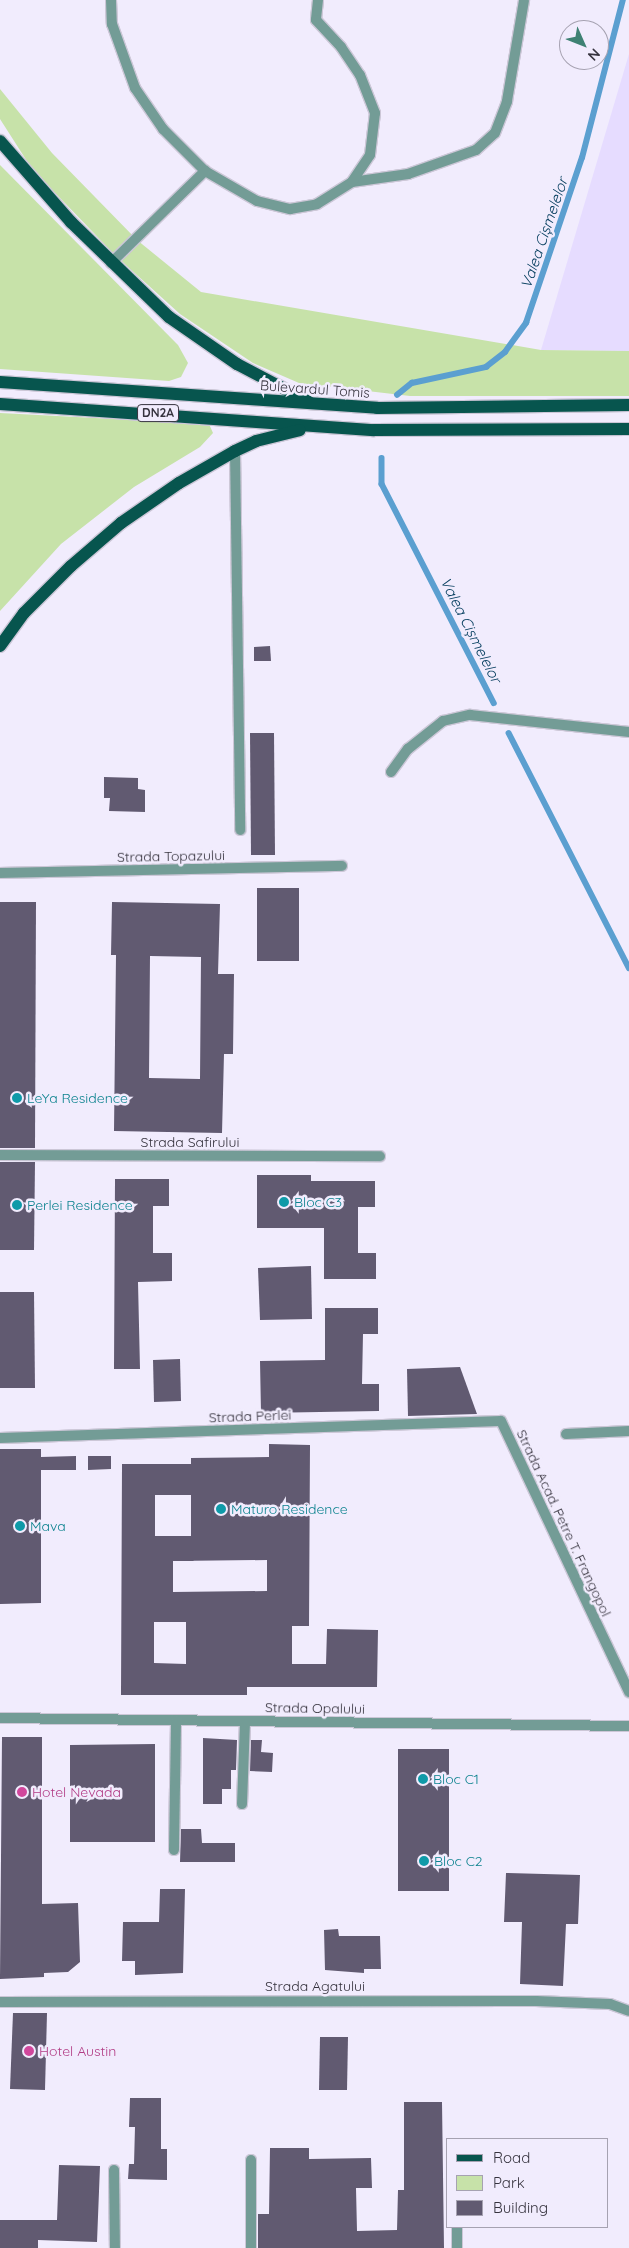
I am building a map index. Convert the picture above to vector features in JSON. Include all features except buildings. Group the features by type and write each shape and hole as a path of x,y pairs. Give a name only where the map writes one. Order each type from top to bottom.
{"main road":[{"path":"0,141 21,168 111,263 169,317 202,343 316,406"},
{"name":"Bulevardul Tomis","path":"0,382 316,406 490,409 629,404"},
{"name":"DN2A","path":"0,404 180,414 315,427 490,431 629,429"},
{"path":"0,646 24,613 44,593 121,524 179,483 235,451 282,433 315,427"}],"street":[{"path":"111,0 112,24 135,88 163,128 205,171 258,201 290,209 317,204 352,182 408,174 476,150 494,133 508,101 524,0"},
{"path":"318,0 316,20 341,47 360,75 375,113 370,155 352,182"},
{"path":"111,263 205,171"},
{"path":"235,451 240,830"},
{"path":"391,772 408,749 443,722 470,715 629,732"},
{"name":"Strada Topazului","path":"0,873 342,866"},
{"name":"Strada Safirului","path":"0,1155 380,1156"},
{"name":"Strada Perlei","path":"0,1438 501,1421"},
{"name":"Strada Acad. Petre T. Frangopol","path":"501,1421 629,1692"},
{"path":"566,1434 629,1431"},
{"name":"Strada Opalului","path":"0,1718 629,1726"},
{"path":"174,1850 176,1720"},
{"path":"242,1804 245,1721"},
{"name":"Strada Agatului","path":"0,2002 536,2001 610,2004 629,2011"},
{"path":"251,2160 251,2248"},
{"path":"114,2170 115,2248"},
{"path":"457,2228 457,2248"}],"shaded area":[{"path":"629,54 629,351 541,350"}],"green space":[{"path":"0,89 52,153 137,240 201,292 541,350 629,351 629,396 410,396 299,383 253,363 180,314 117,257 32,169 0,119"},
{"path":"0,165 178,345 188,363 181,377 169,381 0,369"},
{"path":"0,413 209,424 213,433 200,447 134,487 61,544 0,611"}],"waterway":[{"name":"Valea Cișmelelor","path":"397,395 412,383 486,367 505,352 526,323 582,158 623,0"},
{"name":"Valea Cișmelelor","path":"382,458 382,484 494,703"},
{"name":"Valea Cișmelelor","path":"509,733 629,968"}],"place":[{"name":"LeYa Residence","path":"17,1098"},
{"name":"Bloc C3","path":"284,1202"},
{"name":"Perlei Residence","path":"17,1205"},
{"name":"Maturo Residence","path":"221,1509"},
{"name":"Mava","path":"20,1526"},
{"name":"Bloc C1","path":"423,1779"},
{"name":"Hotel Nevada","path":"22,1792"},
{"name":"Bloc C2","path":"424,1861"},
{"name":"Hotel Austin","path":"29,2051"}]}
